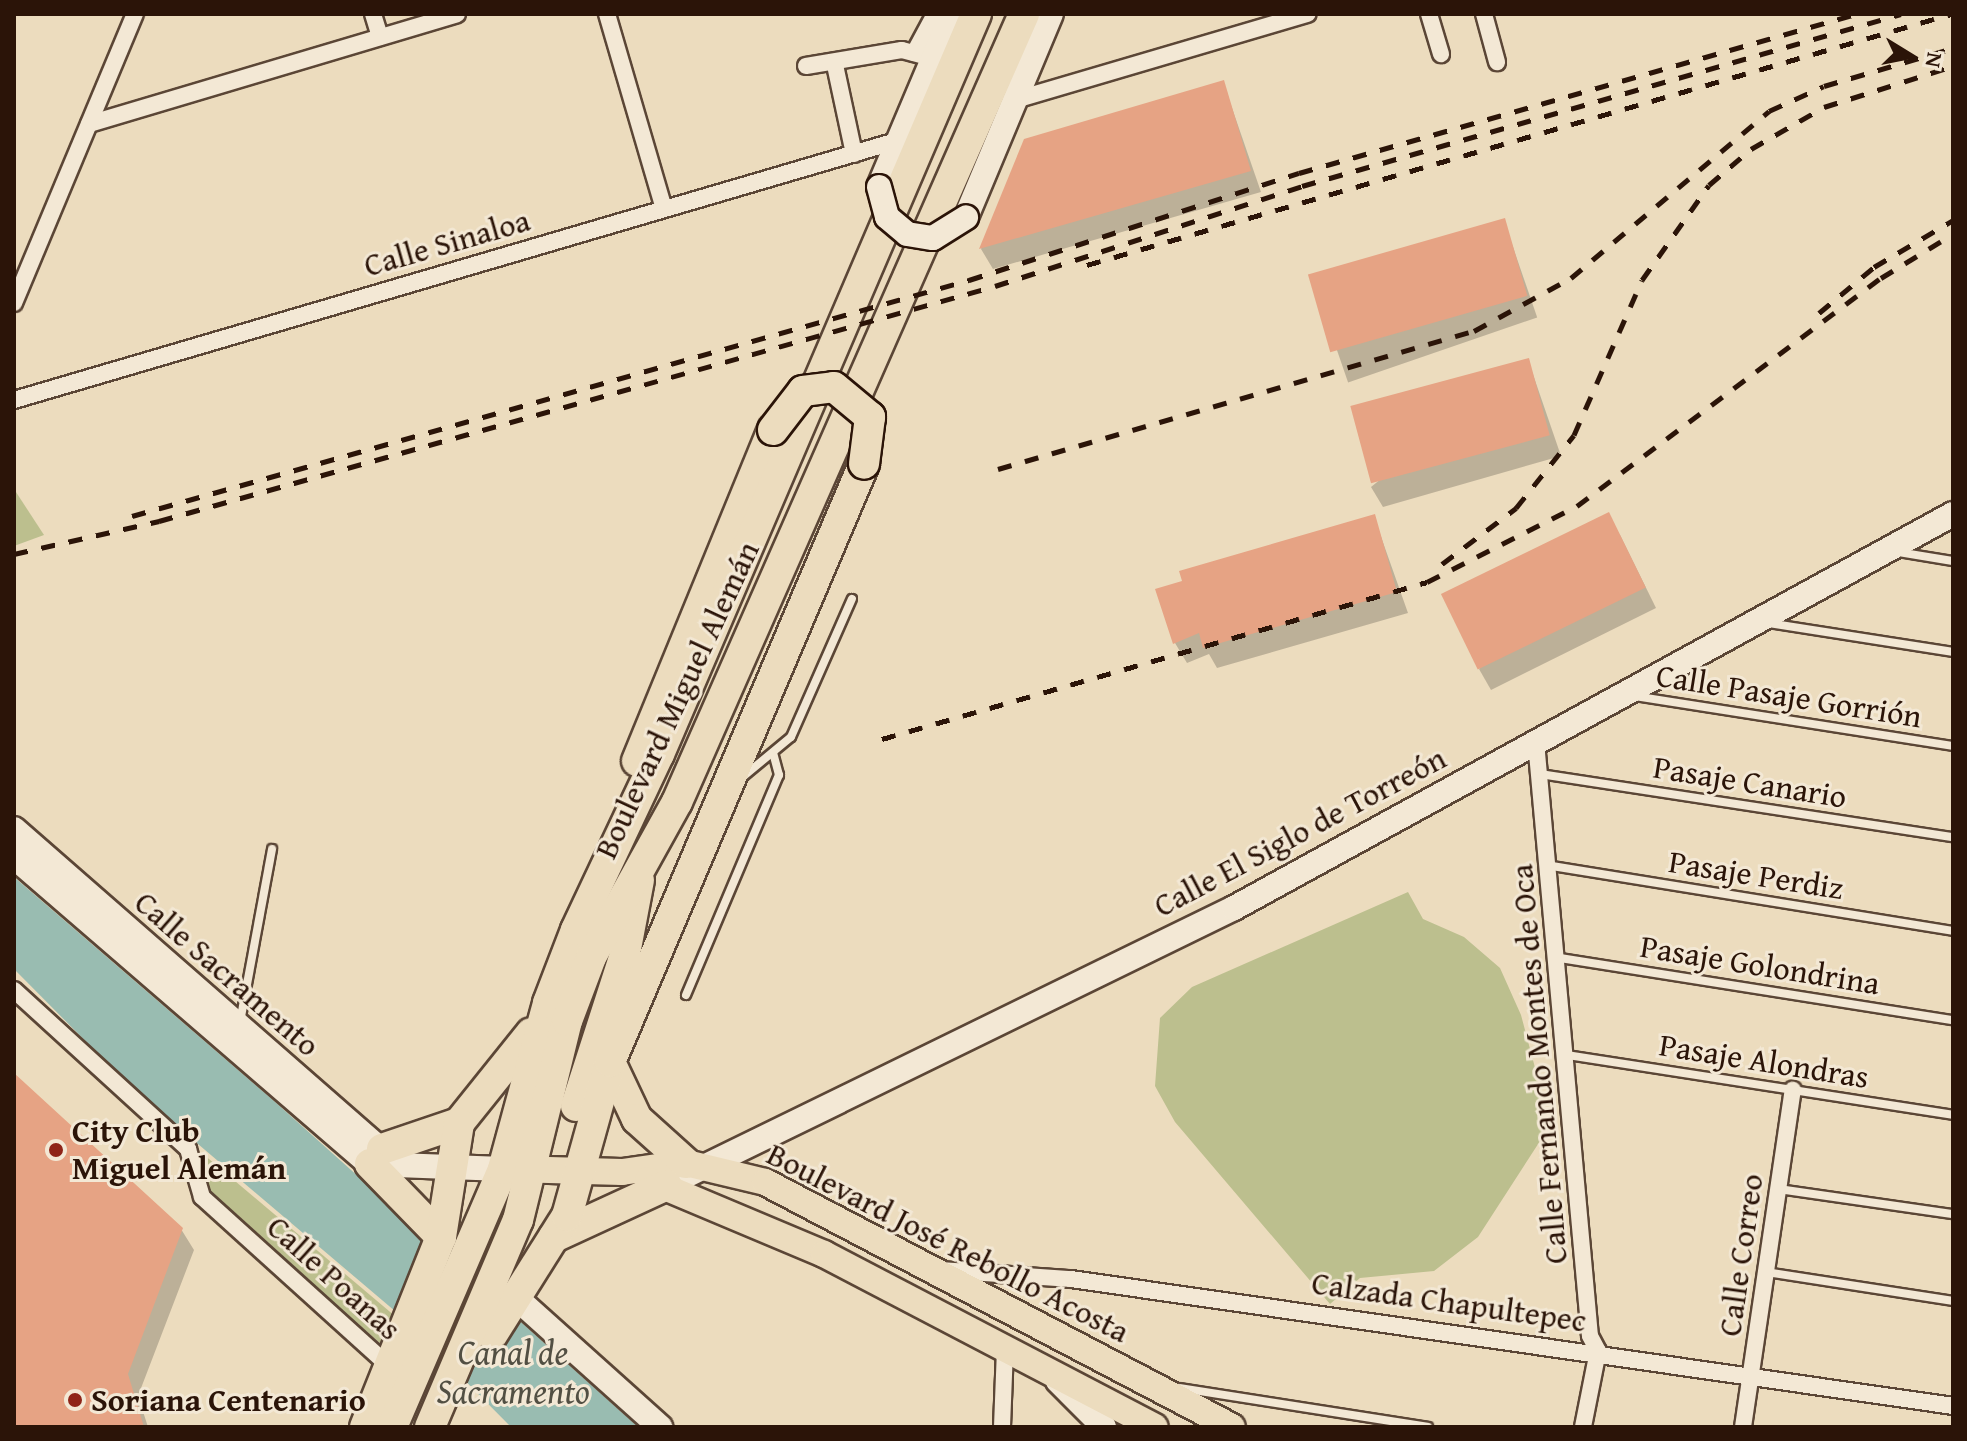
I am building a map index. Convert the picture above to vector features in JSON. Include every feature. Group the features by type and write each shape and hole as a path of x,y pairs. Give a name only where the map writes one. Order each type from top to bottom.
{"highway":[{"name":"Boulevard Miguel Alemán","path":"431,1427 459,1384 489,1318 548,1003 606,863 675,717 976,14"},
{"name":"Boulevard Miguel Alemán","path":"392,1427 403,1368 442,1276 517,1170 580,985 718,707 1024,14"},
{"path":"570,1171 610,1062 864,464 870,417 834,387 803,391 773,430 663,688 606,863"},
{"path":"718,707 726,785"},
{"path":"489,1318 513,1295 552,1238 570,1171 599,1022 631,933 639,871 675,717"},
{"path":"441,1237 384,1160 459,1123 507,1069 548,1003"},
{"path":"552,1238 686,1170 637,1119 610,1062"},
{"path":"365,1427 403,1368 409,1321 442,1276 441,1237 459,1123"}],"main road":[{"name":"Boulevard José Rebollo Acosta","path":"517,1170 686,1170 765,1182 1232,1427"},
{"name":"Boulevard José Rebollo Acosta","path":"686,1170 824,1254 1155,1427"},
{"path":"824,1254 837,1219"}],"street":[{"path":"14,303 135,14"},
{"path":"373,14 380,37"},
{"path":"89,124 457,14"},
{"path":"607,14 664,209"},
{"path":"935,14 879,187 887,217 907,234 933,238 966,217 1051,14"},
{"path":"806,66 923,55 952,14"},
{"path":"1015,100 1308,14"},
{"path":"1429,14 1441,54"},
{"path":"1484,14 1497,62"},
{"path":"835,65 854,154"},
{"name":"Calle Sinaloa","path":"14,400 896,141"},
{"name":"Calle El Siglo de Torreón","path":"686,1170 1234,908 1618,694 1953,514"},
{"name":"Calle Fernando Montes de Oca","path":"1536,742 1552,866 1590,1336 1598,1351 1583,1427"},
{"name":"Calle Sacramento","path":"14,829 233,1037"},
{"name":"Calle Sacramento","path":"14,857 384,1160"},
{"name":"Calle Poanas","path":"14,990 188,1149 202,1197 403,1368"},
{"name":"Calle Correo","path":"1743,1427 1793,1090"},
{"path":"384,1160 454,1168 517,1170"},
{"name":"Calzada Chapultepec","path":"935,1270 997,1270 1598,1351 1953,1406"},
{"path":"513,1295 660,1427"},
{"path":"1002,1427 1005,1350"},
{"path":"1054,1376 1104,1427"}],"lane":[{"path":"1883,550 1953,561"},
{"path":"599,1022 638,964 699,818 726,785 748,777 791,737 852,599"},
{"path":"1752,621 1953,652"},
{"name":"Calle Pasaje Gorrión","path":"1618,694 1953,746"},
{"path":"686,995 779,775 773,753"},
{"name":"Pasaje Canario","path":"1540,774 1953,837"},
{"path":"233,1037 272,849"},
{"name":"Pasaje Perdiz","path":"1552,866 1953,931"},
{"name":"Pasaje Golondrina","path":"1560,958 1953,1020"},
{"name":"Pasaje Alondras","path":"1567,1055 1953,1115"},
{"path":"1779,1189 1953,1214"},
{"path":"1766,1272 1953,1301"},
{"path":"1148,1383 1428,1427"}],"green space":[{"path":"14,489 44,535 14,546"},
{"path":"1408,892 1423,919 1464,937 1500,968 1521,1015 1542,1094 1542,1138 1478,1237 1434,1271 1360,1278 1330,1304 1175,1122 1155,1086 1160,1018 1192,987"},
{"path":"203,1154 402,1322 388,1350 209,1195"}],"water":[{"name":"Canal de Sacramento","path":"14,877 274,1101 638,1427 511,1427 402,1317 132,1088 14,969"}],"building":[{"path":"1224,80 1251,171 979,249 1024,139"},
{"path":"1505,218 1527,296 1330,352 1308,275"},
{"path":"1529,358 1550,435 1371,483 1350,406"},
{"path":"1609,512 1646,587 1478,669 1441,594"},
{"path":"1375,514 1397,592 1203,648 1199,633 1173,644 1155,589 1182,581 1179,571"},
{"name":"City Club Miguel Alemán","path":"14,1073 183,1228 128,1374 144,1427 14,1427"}],"railway":[{"path":"132,516 969,280 1299,173 1856,14"},
{"path":"14,554 159,521 995,286 1302,186 1901,14"},
{"path":"1087,265 1951,14"},
{"path":"998,469 1474,331 1571,278 1769,111 1824,86 1953,48"},
{"path":"1442,564 1516,508 1574,435 1642,280 1709,185 1751,149 1824,107 1953,66"},
{"path":"1819,313 1874,267 1953,220"},
{"path":"882,739 1427,582 1577,506 1881,278 1953,234"}],"place":[{"name":"City Club Miguel Alemán","path":"56,1150"},
{"name":"Soriana Centenario","path":"75,1400"}]}
